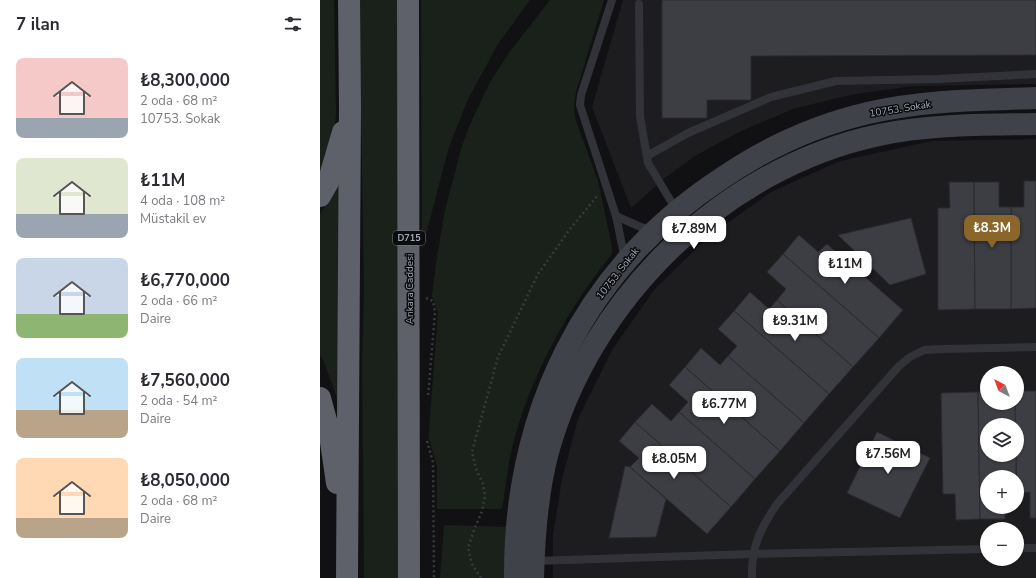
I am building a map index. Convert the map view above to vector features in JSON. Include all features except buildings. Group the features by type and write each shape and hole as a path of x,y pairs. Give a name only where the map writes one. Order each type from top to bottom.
{"highway":[{"path":"347,578 350,106 349,0"},
{"name":"Ankara Caddesi","path":"408,0 409,578"},
{"path":"320,196 329,180 350,106"},
{"path":"320,398 325,412 334,461 343,578"}],"street":[{"name":"10753. Sokak","path":"524,567 518,518 523,480 532,440 552,382 570,342 596,300 622,264 677,210 711,184 758,155 780,144 824,126 867,113 914,105 966,100 1036,98"},
{"path":"524,567 542,477 555,428 574,381 601,332 618,308 652,266 693,227 743,192 769,176 795,163 854,141 878,135 934,127 1036,124"}],"lane":[{"path":"612,0 581,95 580,105 616,216 623,250 622,264"},
{"path":"639,4 640,116 648,163 677,210"},
{"path":"647,156 688,134 771,97 836,81 938,79 1036,74"},
{"path":"616,216 643,228 660,226"},
{"path":"752,578 752,554 757,538 765,522 777,504 899,366 910,357 924,350 1036,347"},
{"path":"1024,548 1036,548"},
{"path":"524,567 752,554 980,549"}],"path":[{"path":"481,578 472,564 468,548 482,511 485,496 483,484 476,469 472,452 498,357 538,274 570,229 606,184"},
{"path":"426,298 433,301 435,312 428,400"},
{"path":"427,439 433,462 434,578"}],"shaded area":[{"path":"320,0 334,0 336,112 334,143 320,180"},
{"path":"359,0 399,0 401,578 364,578 362,363 364,288"},
{"path":"421,0 530,0 498,44 468,99 449,147 422,249"},
{"path":"550,0 604,0 576,92 574,110 576,121 598,181 612,247 612,254 578,300 549,350 537,376 517,429 510,457 502,509 437,509 437,466 429,439 438,313 432,296 445,210 462,146 472,120 490,82 511,50"},
{"path":"623,0 1036,0 1036,84 914,86 850,95 793,109 739,132 695,156 666,177 631,208 592,107"},
{"path":"1036,139 1036,578 553,578 553,535 562,479 578,419 612,350 654,290 708,237 771,192 840,161 932,141"},
{"path":"342,180 341,409 320,355 320,214"},
{"path":"444,525 513,527 513,578 440,578"}]}
